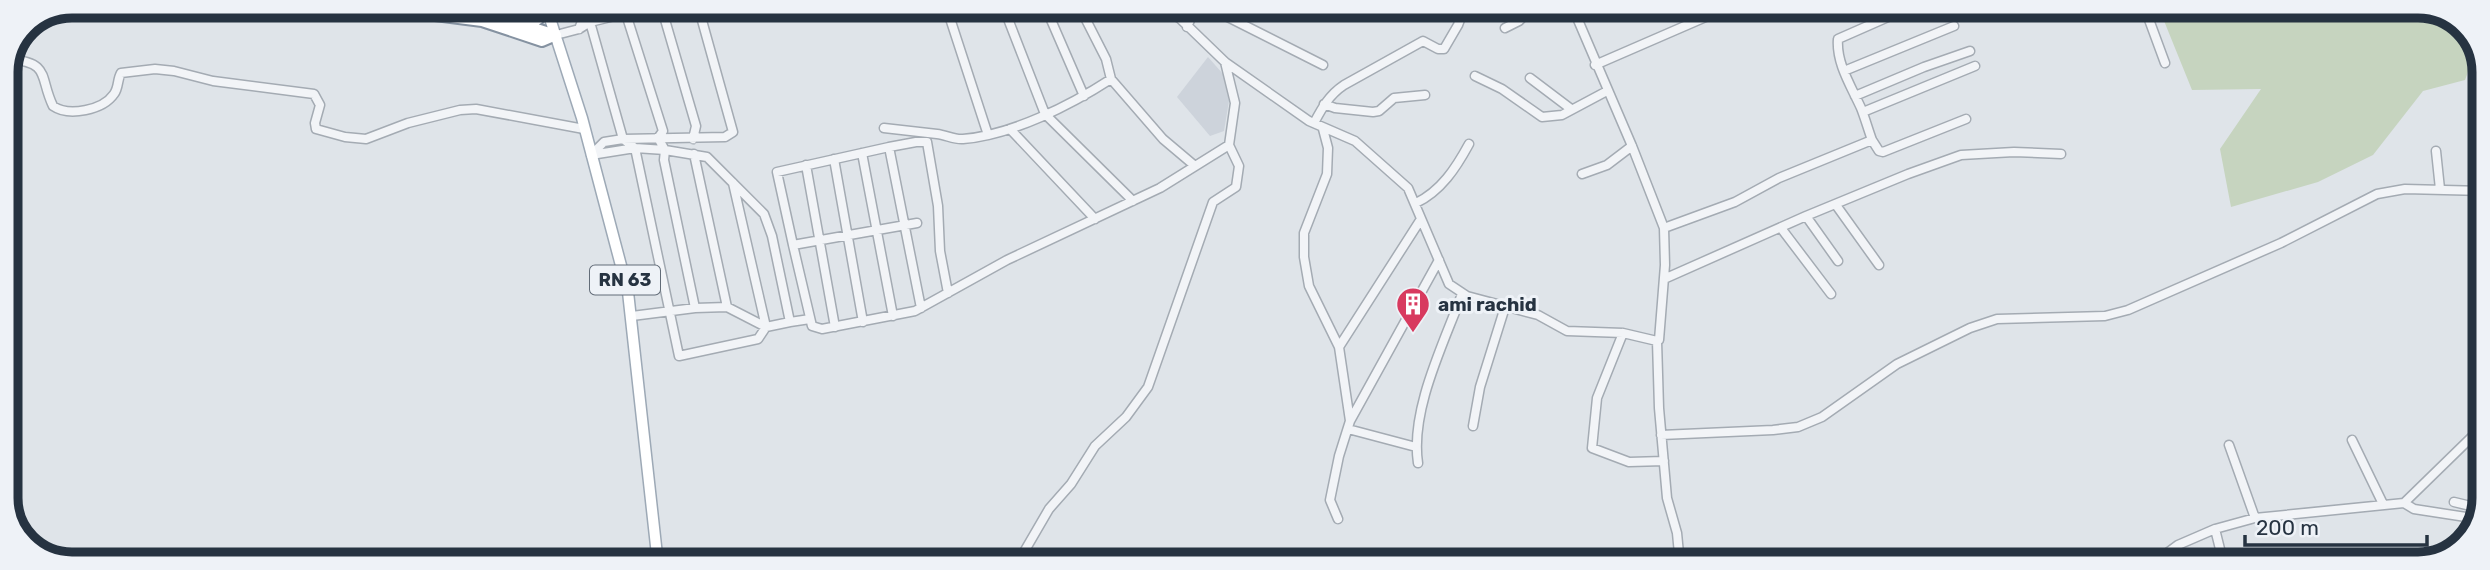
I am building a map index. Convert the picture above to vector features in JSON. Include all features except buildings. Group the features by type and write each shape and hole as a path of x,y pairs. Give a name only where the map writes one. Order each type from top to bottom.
{"highway":[{"path":"459,18 482,21 542,41 556,35"},
{"path":"501,18 556,35"},
{"path":"527,26 538,18"}],"main road":[{"name":"RN 63","path":"551,18 628,292 657,552"}],"street":[{"path":"579,29 583,18"},
{"path":"556,35 608,18"},
{"path":"627,18 663,131 658,138"},
{"path":"665,18 696,126 693,139"},
{"path":"591,155 604,142 623,139 725,137 733,132 701,18"},
{"path":"950,18 988,135"},
{"path":"1008,18 1045,114 1133,201"},
{"path":"1050,18 1084,96"},
{"path":"1085,18 1105,59 1111,79 1163,139 1195,166"},
{"path":"1179,18 1225,62 1323,129 1355,141 1408,188 1449,284 1462,293 1538,315 1567,331 1623,333 1657,341"},
{"path":"1187,27 1191,18"},
{"path":"1230,18 1323,65"},
{"path":"1314,123 1334,91 1344,85 1423,41 1438,49 1444,49 1461,18"},
{"path":"1505,28 1522,18"},
{"path":"1577,18 1664,228 1664,279 1657,341 1661,435 1667,498 1679,552"},
{"path":"1595,65 1704,18"},
{"path":"1886,18 1838,39 1837,49 1872,140 1879,151 1883,152 1966,119"},
{"path":"2148,18 2165,63"},
{"path":"590,22 623,139 635,148 679,356 758,339 766,327 733,182"},
{"path":"1844,71 1954,26"},
{"path":"1855,96 1970,51"},
{"path":"19,60 37,67 46,78 53,106 68,111 92,108 106,102 115,93 121,73 155,69 182,72 222,83 314,94 320,105 316,128 321,132 356,139 366,139 408,123 460,110 476,109 584,129"},
{"path":"1024,552 1049,509 1071,484 1095,446 1126,417 1148,387 1213,202 1236,187 1239,166 1229,145 1235,103 1225,62"},
{"path":"1863,112 1975,66"},
{"path":"1475,76 1502,89 1542,117 1562,115 1607,91"},
{"path":"1530,78 1572,110"},
{"path":"884,128 960,139 988,135 1045,114 1084,96 1111,79"},
{"path":"1324,104 1335,108 1373,112 1379,111 1394,98 1425,95"},
{"path":"1010,129 1095,219"},
{"path":"1323,129 1328,148 1327,174 1304,233 1304,257 1310,286 1339,347 1349,425"},
{"path":"658,138 665,150 664,160 695,308"},
{"path":"1664,228 1735,202 1779,178 1872,140"},
{"path":"948,293 940,251 938,206 927,142 888,147 777,172 812,326 822,329 915,312 1007,260 1160,188 1229,145"},
{"path":"1416,203 1430,196 1443,183 1458,165 1469,144"},
{"path":"1582,174 1607,164 1632,146"},
{"path":"888,147 921,308"},
{"path":"591,155 635,148 707,156 764,214 772,236 790,322"},
{"path":"2436,151 2440,189"},
{"path":"1664,279 1806,216 1961,155 2014,152 2062,154"},
{"path":"862,153 892,316"},
{"path":"694,154 727,307"},
{"path":"834,159 863,322"},
{"path":"806,165 835,327"},
{"path":"1661,435 1798,427 1822,417 1897,364 1970,328 1997,319 2105,316 2178,289 2281,243 2377,194 2405,189 2472,190"},
{"path":"1836,205 1879,265"},
{"path":"1806,216 1838,261"},
{"path":"1339,347 1421,219"},
{"path":"793,245 917,223"},
{"path":"1781,228 1831,294"},
{"path":"1338,519 1330,500 1349,425 1439,260"},
{"path":"1418,463 1418,423 1432,374 1462,293"},
{"path":"632,316 727,307 766,327 810,319"},
{"path":"1473,426 1480,387 1505,307"},
{"path":"1623,333 1597,398 1592,448 1629,462 1664,461"},
{"path":"1349,425 1416,447"},
{"path":"2404,503 2472,437"},
{"path":"2352,440 2383,504"},
{"path":"2229,445 2255,518"},
{"path":"2454,502 2471,506"},
{"path":"2169,552 2215,529 2255,518 2404,503 2414,509 2469,518"},
{"path":"2215,529 2221,552"}],"shaded area":[{"path":"1208,57 1223,74 1229,101 1224,131 1210,136 1177,97"}],"green space":[{"path":"2163,18 2429,19 2452,29 2463,41 2471,57 2465,80 2423,91 2373,155 2318,182 2231,207 2220,149 2261,89 2192,90"}],"place":[{"name":"ami rachid","path":"1413,334"}]}
